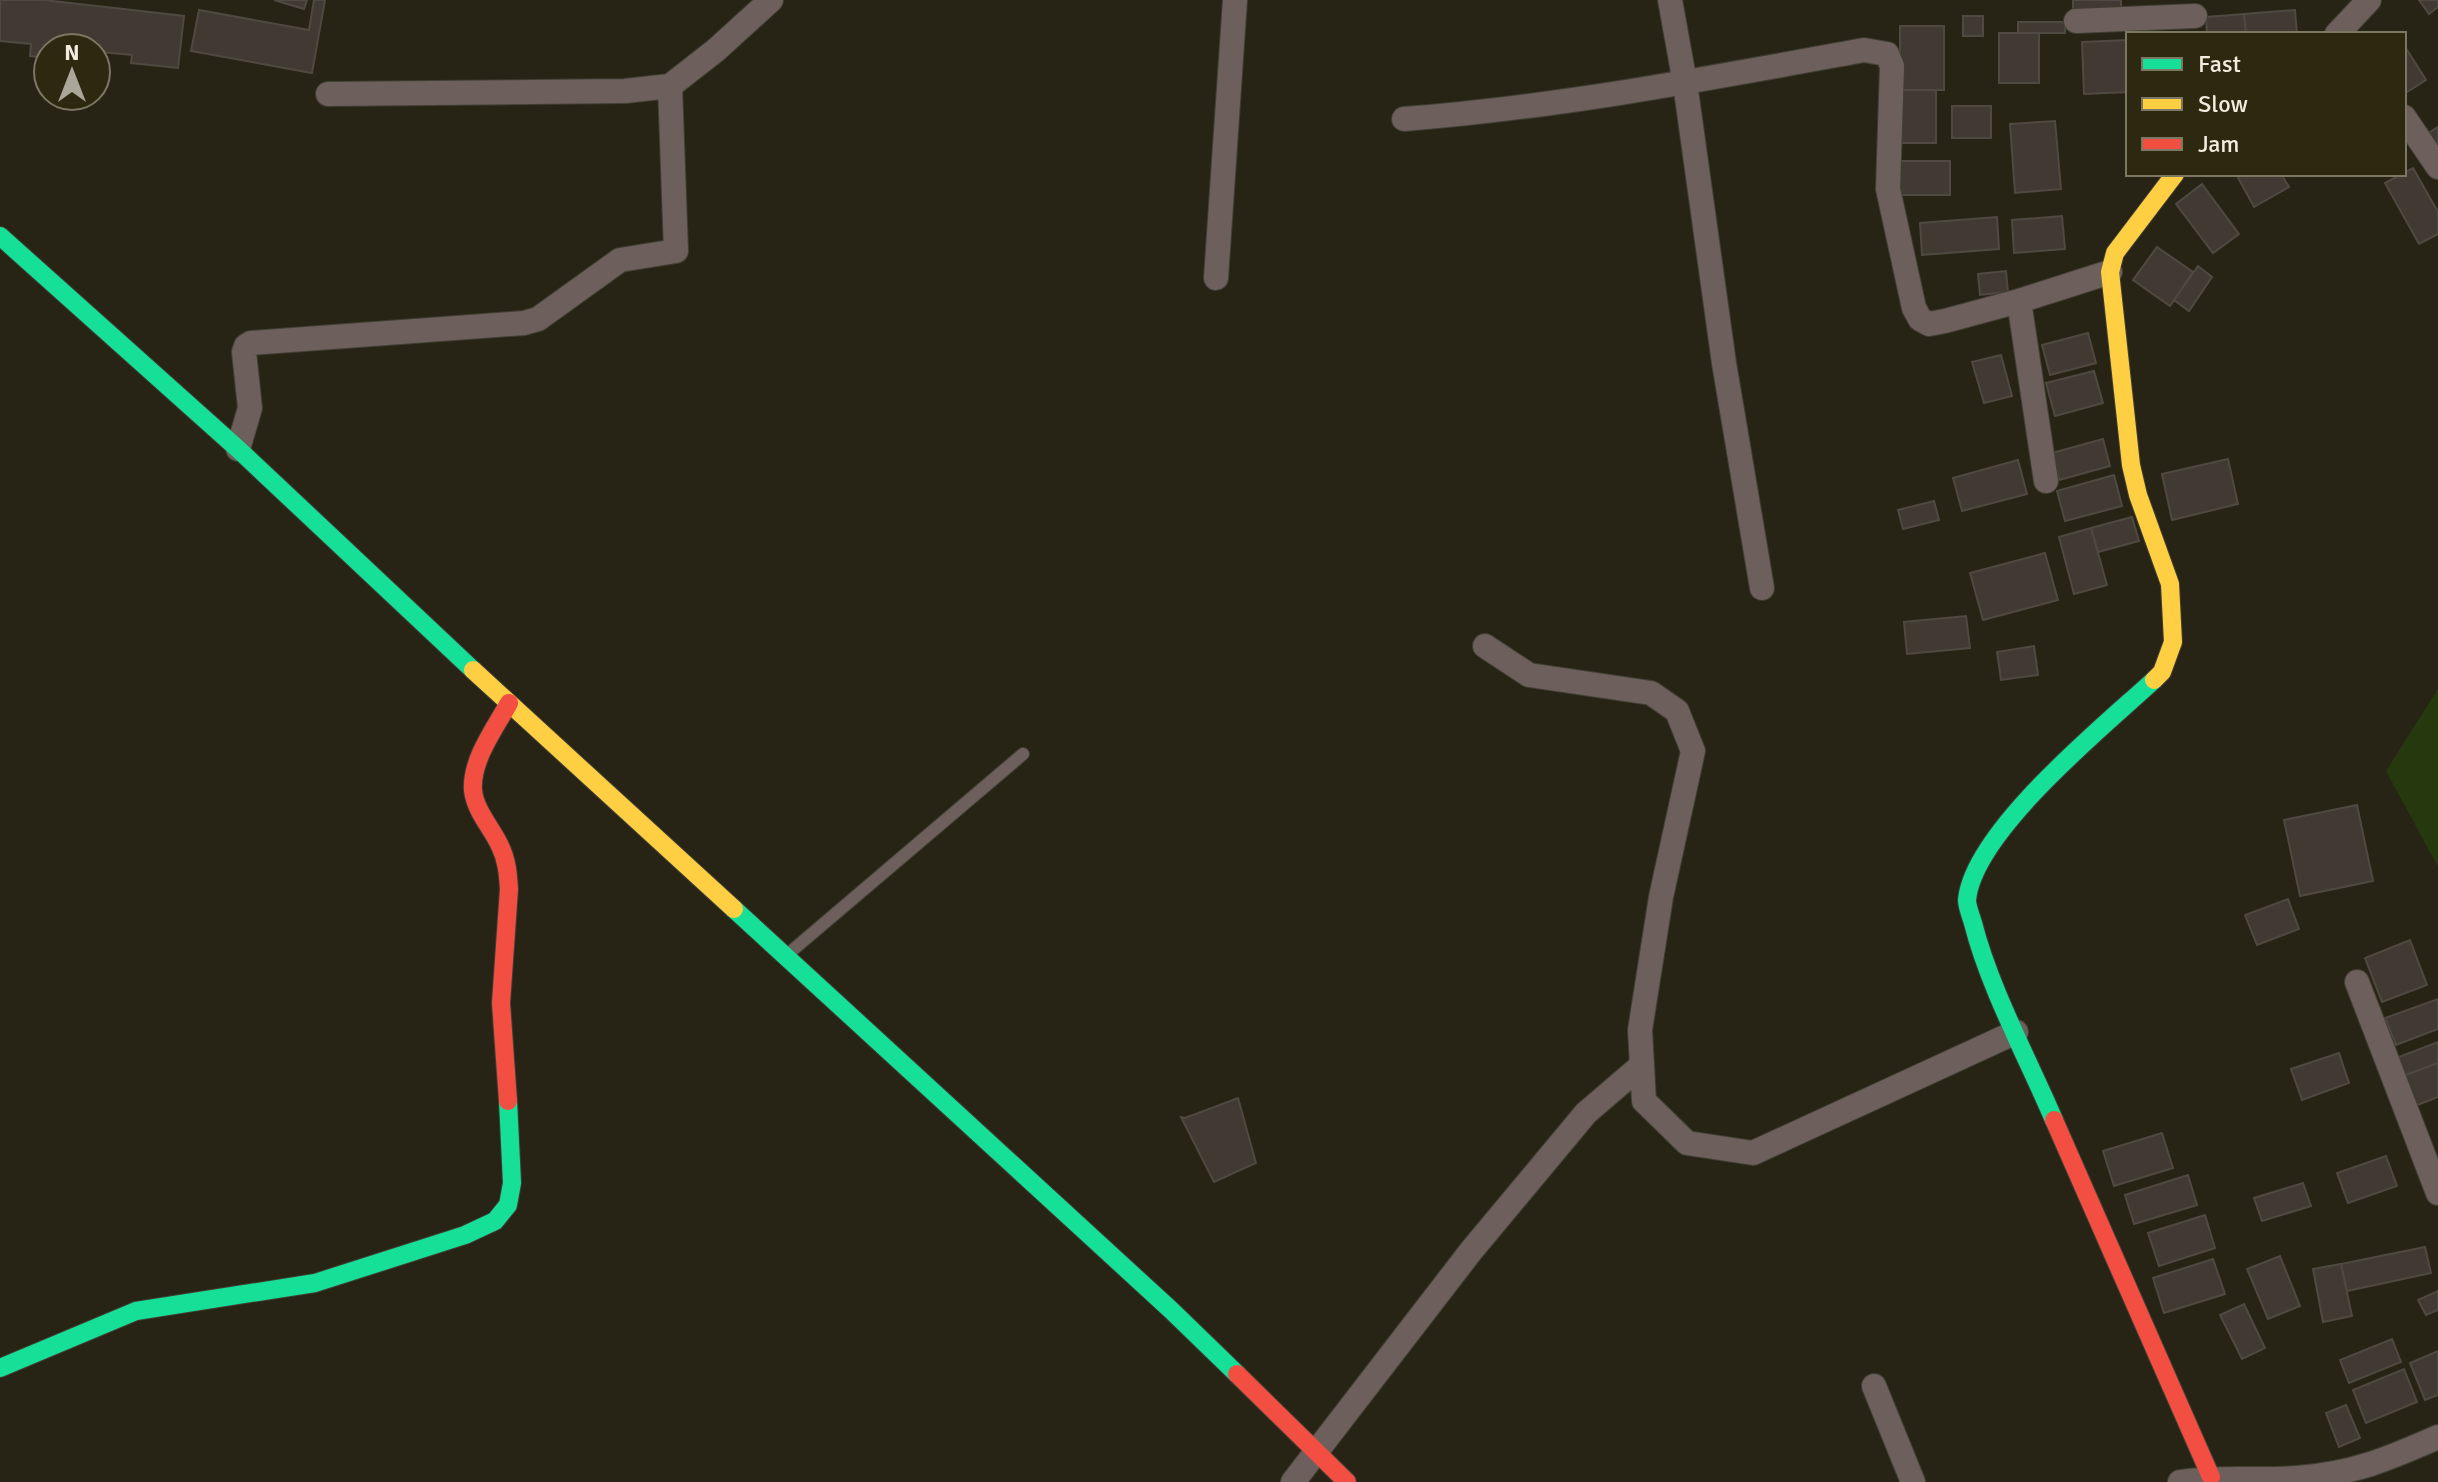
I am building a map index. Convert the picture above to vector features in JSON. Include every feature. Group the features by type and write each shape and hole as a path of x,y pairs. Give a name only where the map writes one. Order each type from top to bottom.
{"street":[{"path":"328,94 625,91 670,86 716,50 771,0"},
{"path":"1216,278 1235,0"},
{"path":"1670,0 1685,83 1724,363 1762,588"},
{"path":"2343,32 2369,0"},
{"path":"2076,21 2195,17"},
{"path":"1404,119 1499,112 1685,83 1864,50 1887,54 1892,66 1888,189 1914,308 1920,319 1929,324 1945,321 2110,272"},
{"path":"238,449 250,408 244,352 251,343 524,323 538,319 620,260 676,251 670,86"},
{"path":"2406,120 2438,167"},
{"path":"2173,176 2115,253 2110,272 2131,465 2138,495 2170,584 2173,642 2162,672 2046,781 2006,825 1978,863 1967,901 1979,948 2211,1477"},
{"path":"0,236 238,449 509,703 1171,1310 1347,1482"},
{"path":"2019,301 2046,481"},
{"path":"1485,646 1529,675 1651,693 1677,711 1693,751 1661,897 1640,1030 1644,1101 1687,1143 1753,1153 2016,1032"},
{"path":"0,1368 136,1311 293,1288 343,1275 465,1235 495,1221 508,1205 512,1159 501,1003 508,880 504,853 477,805 472,787 476,768 509,703"},
{"path":"2357,982 2438,1193"},
{"path":"1293,1482 1471,1251 1586,1113 1642,1065"},
{"path":"1874,1386 1913,1482"},
{"path":"2180,1482 2211,1477 2294,1478 2326,1475 2385,1461 2438,1437"}],"lane":[{"path":"785,956 1023,754"}],"green space":[{"path":"2438,689 2438,867 2386,771"}],"building":[{"path":"0,0 44,0 184,16 178,68 131,63 132,55 112,53 112,32 32,32 32,56 31,44 0,41"},
{"path":"274,0 307,0 304,9"},
{"path":"314,0 325,0 312,73 191,51 199,10 309,30"},
{"path":"2073,0 2121,0 2121,11 2073,11"},
{"path":"2419,0 2438,0 2438,7 2429,14"},
{"path":"2295,10 2297,32 2246,32 2244,14"},
{"path":"2244,14 2246,32 2207,32 2206,17"},
{"path":"1963,16 1983,16 1983,36 1963,36"},
{"path":"2018,22 2065,22 2065,33 2018,33"},
{"path":"1900,26 1944,26 1944,90 1900,90"},
{"path":"1999,33 2039,33 2039,83 1999,83"},
{"path":"2126,40 2126,92 2084,94 2082,42"},
{"path":"2406,48 2426,80 2406,93"},
{"path":"1900,90 1936,90 1936,143 1900,143"},
{"path":"1952,106 1991,106 1991,138 1952,138"},
{"path":"2055,121 2061,189 2015,193 2010,124"},
{"path":"2438,127 2438,151 2427,134"},
{"path":"1898,161 1950,161 1950,195 1898,195"},
{"path":"2413,168 2438,212 2438,234 2419,244 2385,183 2398,176 2406,176 2406,172"},
{"path":"2237,176 2282,176 2289,187 2254,207"},
{"path":"2202,184 2239,234 2213,253 2176,204"},
{"path":"2062,216 2065,249 2014,253 2012,220"},
{"path":"1997,217 1999,249 1922,255 1920,223"},
{"path":"2157,247 2193,272 2170,306 2133,280"},
{"path":"2198,266 2212,277 2189,311 2174,300"},
{"path":"2006,271 2008,292 1980,295 1978,274"},
{"path":"2088,333 2096,363 2050,375 2042,345"},
{"path":"2001,355 2012,396 1984,403 1972,362"},
{"path":"2094,371 2103,403 2055,416 2046,383"},
{"path":"2103,439 2110,466 2059,480 2052,453"},
{"path":"2228,459 2238,504 2172,520 2162,474"},
{"path":"2018,460 2027,494 1962,511 1953,478"},
{"path":"2114,475 2122,506 2065,521 2057,491"},
{"path":"1934,501 1939,520 1903,529 1898,510"},
{"path":"2132,517 2139,541 2098,552 2091,528"},
{"path":"2091,528 2107,585 2074,594 2059,537"},
{"path":"2045,553 2058,600 1983,620 1970,573"},
{"path":"1966,616 1970,648 1907,654 1904,622"},
{"path":"2034,646 2038,675 2001,680 1997,652"},
{"path":"2357,805 2373,881 2300,896 2284,820"},
{"path":"2288,899 2299,929 2257,945 2245,915"},
{"path":"2410,940 2427,985 2382,1002 2365,958"},
{"path":"2438,999 2438,1029 2396,1045 2385,1018"},
{"path":"2438,1042 2438,1063 2403,1076 2396,1058"},
{"path":"2339,1053 2349,1083 2302,1100 2291,1069"},
{"path":"2438,1063 2438,1097 2415,1106 2403,1076"},
{"path":"1238,1098 1256,1163 1214,1182 1181,1117"},
{"path":"2162,1133 2173,1168 2114,1186 2103,1151"},
{"path":"2386,1156 2397,1186 2348,1203 2337,1173"},
{"path":"2188,1175 2197,1205 2134,1224 2125,1195"},
{"path":"2303,1183 2311,1206 2262,1221 2254,1198"},
{"path":"2205,1215 2215,1248 2159,1266 2148,1233"},
{"path":"2425,1247 2431,1273 2347,1291 2341,1264"},
{"path":"2280,1256 2300,1306 2268,1319 2247,1269"},
{"path":"2213,1259 2225,1294 2164,1313 2153,1278"},
{"path":"2341,1264 2352,1316 2323,1322 2313,1269"},
{"path":"2438,1291 2438,1310 2426,1315 2418,1300"},
{"path":"2244,1304 2265,1348 2242,1359 2220,1315"},
{"path":"2392,1339 2401,1362 2349,1383 2340,1360"},
{"path":"2438,1351 2438,1395 2425,1400 2410,1363"},
{"path":"2404,1369 2417,1402 2366,1423 2353,1390"},
{"path":"2346,1405 2360,1438 2339,1447 2326,1413"}],"traffic: fast":[{"path":"0,236 238,449 473,670"},
{"path":"2054,1120 1989,972 1967,900 1975,873 1992,843 2016,813 2074,752 2154,680"},
{"path":"734,909 1237,1374"},
{"path":"0,1368 136,1311 315,1283 465,1235 495,1221 508,1205 512,1183 508,1101"}],"traffic: slow":[{"path":"2154,680 2162,672 2173,642 2170,584 2138,495 2131,465 2110,272 2115,253 2173,176"},
{"path":"473,670 734,909"}],"traffic: jam":[{"path":"508,1101 501,1003 508,872 497,839 474,798 473,779 480,756 509,703"},
{"path":"2054,1120 2211,1477"},
{"path":"1237,1374 1347,1482"}]}
